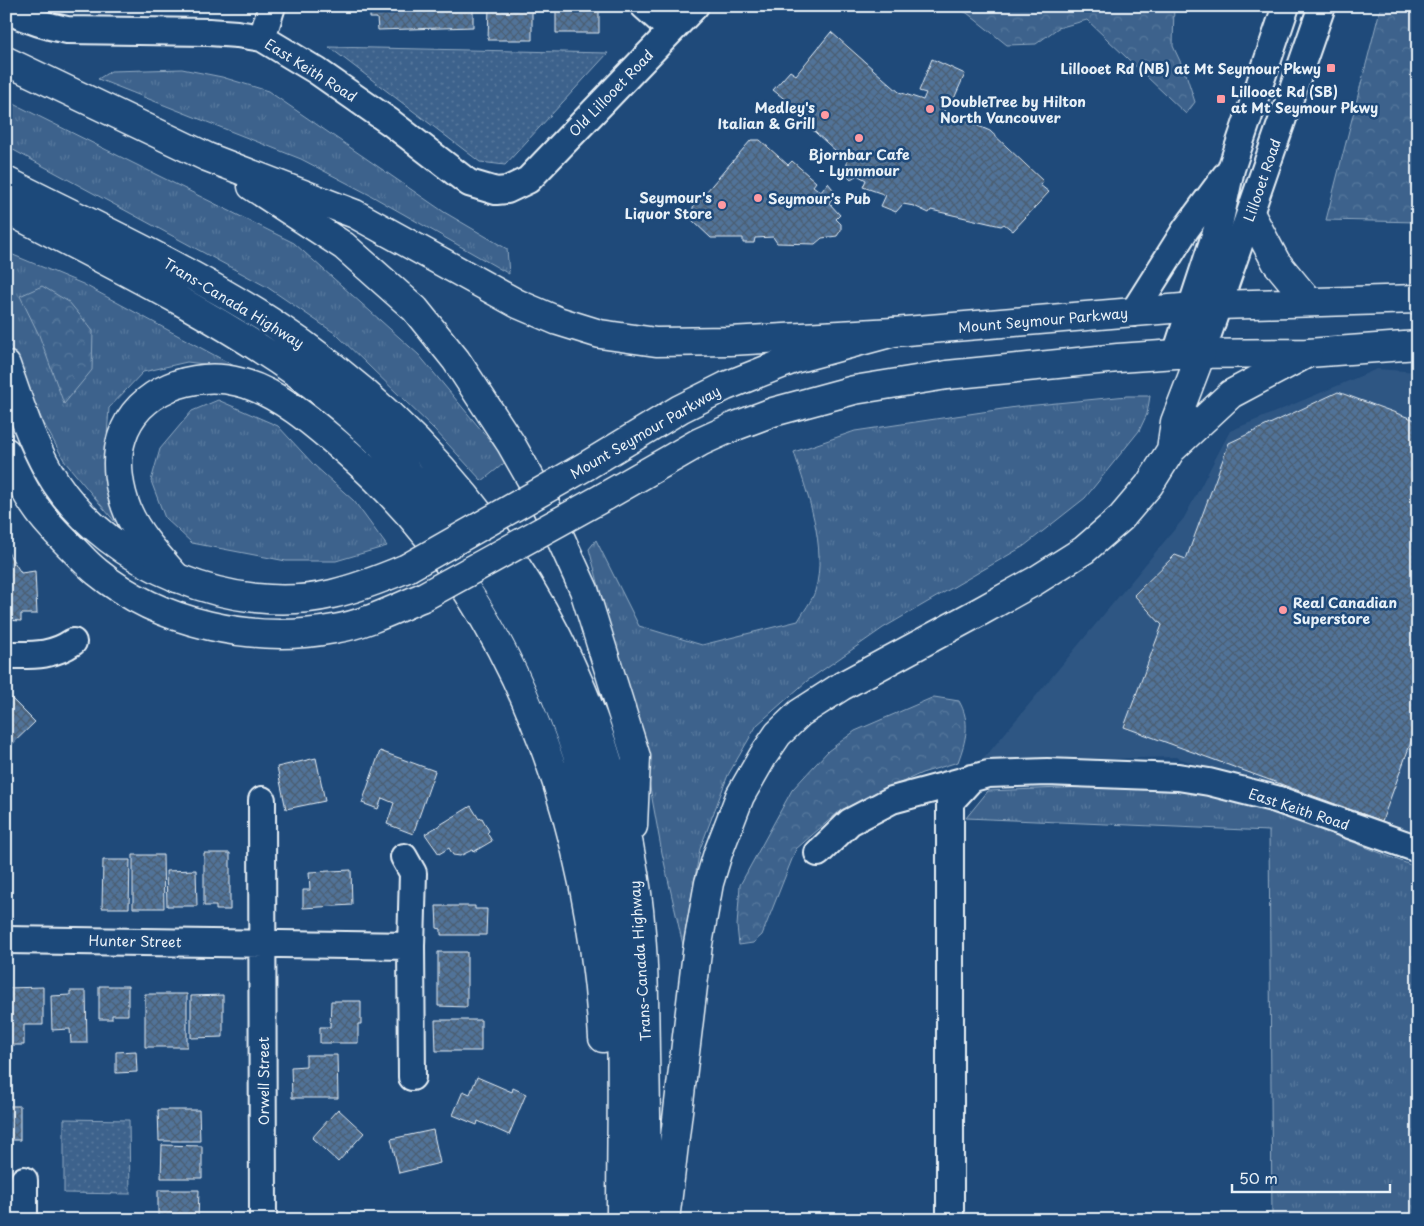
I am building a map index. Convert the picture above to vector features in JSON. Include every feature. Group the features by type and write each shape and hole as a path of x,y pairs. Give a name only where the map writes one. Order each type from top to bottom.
{"main road":[{"path":"6,62 207,157 354,214 518,304 558,321 600,334 656,342 721,342 894,332"},
{"path":"207,157 344,246 415,309 456,360 510,444 545,504 584,590 636,757 632,863"},
{"name":"Trans-Canada Highway","path":"6,181 216,289 270,322 318,355 366,393 410,434 452,480 490,527 520,570 550,622 575,673 607,760 623,816 632,863 641,934 644,996 647,1220"},
{"name":"Trans-Canada Highway","path":"6,209 202,312 301,376 348,414 390,454 456,528 497,584 549,681 582,768 599,831 608,878 615,936 619,995 621,1220"},
{"path":"1250,215 1276,262 1309,302"},
{"name":"Mount Seymour Parkway","path":"6,365 39,452 56,483 77,511 106,537 150,566 177,578 222,592 282,600 332,594 364,585 407,568 680,410 726,386 794,359 894,332 1205,306 1418,299"},
{"path":"6,452 17,478 37,510 97,572 133,597 165,612 230,630 284,634 309,633 359,623 424,597 700,442 733,427 773,412 854,390 947,375 1090,360 1188,354 1308,353 1418,346"},
{"path":"665,1220 698,944 709,883 740,796 778,734 800,713 842,686 1004,598 1084,550 1122,518 1149,485 1171,450 1231,394 1308,353"},
{"path":"1171,450 1188,354"},
{"path":"177,578 144,539 129,514 118,470 122,436 128,423 139,409 155,395 172,385 192,379 216,378 239,382 264,390 286,404 329,437 370,473 407,510 436,545 460,579 489,625 512,670 556,779 572,834 586,894 599,988 613,1220"}],"street":[{"path":"262,38 272,6"},
{"path":"644,6 671,30"},
{"name":"Old Lillooet Road","path":"528,180 695,6"},
{"name":"Lillooet Road","path":"1205,306 1230,168 1286,6"},
{"name":"Lillooet Road","path":"1188,354 1205,306 1250,215 1322,6"},
{"name":"East Keith Road","path":"6,10 32,21 67,30 208,32 262,38 317,71 390,122 469,183 496,191 507,190 528,180"},
{"path":"1133,313 1186,229 1230,168"},
{"path":"6,655 42,654 61,650 73,642"},
{"name":"East Keith Road","path":"818,853 850,822 892,800 988,774 1047,772 1178,777 1209,782 1276,799 1418,849"},
{"path":"950,1220 950,802 972,778"},
{"name":"Orwell Street","path":"262,800 263,1220"},
{"path":"404,857 412,873 412,1077"},
{"name":"Hunter Street","path":"6,940 411,946"},
{"path":"24,1180 24,1220"}],"shaded area":[{"name":"Real Canadian Superstore","path":"1377,369 1418,372 1418,840 1175,757 981,762 1184,518 1230,431"}],"green space":[{"path":"950,6 1174,6 1173,46 1186,74 1195,102 1186,114 1087,20 1058,28 1036,44 1007,45 967,13"},
{"path":"1381,6 1418,6 1418,222 1326,220"},
{"path":"329,47 608,53 505,165 480,162"},
{"path":"182,69 222,77 268,91 444,212 507,249 509,274 370,195 301,159 98,79 111,71"},
{"path":"6,100 294,243 419,355 507,461 482,481 434,429 336,334 267,287 6,146"},
{"path":"6,252 83,284 238,368 187,362 143,372 109,408 106,450 117,505 115,522 65,462 41,418 6,336"},
{"path":"42,286 69,302 93,331 92,370 64,404 39,335 20,296"},
{"path":"1127,396 1150,396 1147,414 1139,431 1085,498 1024,546 883,628 807,681 757,725 728,775 700,849 683,945 662,853 643,749 589,549 596,540 639,626 702,645 798,621 810,603 815,591 819,557 810,503 794,452 855,431 1016,407"},
{"path":"218,400 278,426 314,465 354,501 387,546 336,561 286,561 192,543 165,518 151,481 160,449 192,411"},
{"path":"934,697 959,701 963,709 966,731 958,762 922,773 841,810 796,849 762,935 753,943 739,945 737,926 740,885 792,790 828,751 855,731"},
{"path":"1209,782 1418,868 1418,1220 1272,1220 1269,831 966,818 988,791"},
{"path":"64,1119 129,1120 130,1194 64,1193"}],"building":[{"path":"370,6 473,6 473,27 378,30 377,18 370,18"},
{"path":"489,6 532,6 532,40 488,40"},
{"path":"556,6 599,6 599,33 556,33"},
{"path":"831,32 899,92 923,100 926,93 919,91 932,59 965,74 952,103 944,100 940,109 990,131 1043,181 1040,185 1049,192 1013,231 1004,224 1001,226 931,210 929,213 914,206 903,204 896,212 881,206 886,195 863,187 866,180 857,175 851,179 844,172 847,167 847,161 786,106 787,101 773,90 790,71 796,75"},
{"path":"751,140 760,140 788,165 792,161 816,182 813,186 821,192 828,183 836,193 829,203 840,215 836,219 841,224 841,230 837,236 822,238 815,244 777,243 773,237 755,238 754,243 743,243 743,238 711,238 693,221 693,207"},
{"name":"Real Canadian Superstore","path":"1338,392 1418,421 1418,723 1382,821 1124,727 1162,625 1134,595 1175,555 1186,559 1229,443"},
{"path":"6,549 21,573 35,571 37,614 21,614 21,621 6,620"},
{"path":"6,693 35,722 6,750"},
{"path":"380,751 435,771 413,834 387,824 394,803 382,798 378,809 362,803"},
{"path":"316,758 325,801 286,809 277,767"},
{"path":"6,762 11,762 10,837 6,837"},
{"path":"471,806 479,819 482,818 492,841 475,851 472,850 460,856 453,855 449,848 439,854 425,834"},
{"path":"204,853 230,853 230,910 216,910 216,906 204,906"},
{"path":"133,855 163,855 164,908 133,908"},
{"path":"103,860 130,860 129,908 102,908"},
{"path":"196,870 197,906 167,906 166,871"},
{"path":"351,870 352,905 303,908 303,890 310,890 309,872"},
{"path":"436,906 475,906 475,909 487,909 486,935 441,935 441,929 437,928"},
{"path":"438,952 467,952 467,1007 438,1006"},
{"path":"99,986 128,986 128,1015 112,1015 112,1019 99,1019"},
{"path":"43,987 43,1025 24,1025 24,1045 6,1045 6,988"},
{"path":"70,991 86,991 87,1043 71,1043 70,1029 52,1030 51,996 70,995"},
{"path":"145,994 187,994 187,1047 145,1047"},
{"path":"223,995 223,1037 191,1038 191,996"},
{"path":"331,1001 361,1001 361,1024 358,1024 358,1043 320,1043 320,1027 330,1027"},
{"path":"435,1020 481,1020 481,1051 436,1051"},
{"path":"136,1051 137,1072 116,1073 116,1052"},
{"path":"306,1055 337,1055 338,1098 292,1098 291,1067 306,1066"},
{"path":"477,1077 512,1092 513,1088 526,1094 509,1135 478,1121 477,1125 453,1115 463,1091 470,1094"},
{"path":"6,1106 20,1106 20,1140 6,1140"},
{"path":"338,1109 364,1133 338,1162 312,1138"},
{"path":"158,1110 199,1110 200,1141 159,1141"},
{"path":"433,1130 440,1163 399,1173 391,1139"},
{"path":"162,1145 202,1146 202,1178 161,1178"},
{"path":"158,1190 199,1190 198,1220 158,1220"}],"place":[{"name":"Lillooet Rd (NB) at Mt Seymour Pkwy","path":"1331,68"},
{"name":"Lillooet Rd (SB) at Mt Seymour Pkwy","path":"1221,99"},
{"name":"DoubleTree by Hilton North Vancouver","path":"930,109"},
{"name":"Medley's Italian & Grill","path":"825,115"},
{"name":"Bjornbar Cafe - Lynnmour","path":"859,138"},
{"name":"Seymour's Pub","path":"758,198"},
{"name":"Seymour's Liquor Store","path":"722,205"},
{"name":"Real Canadian Superstore","path":"1283,610"}]}
